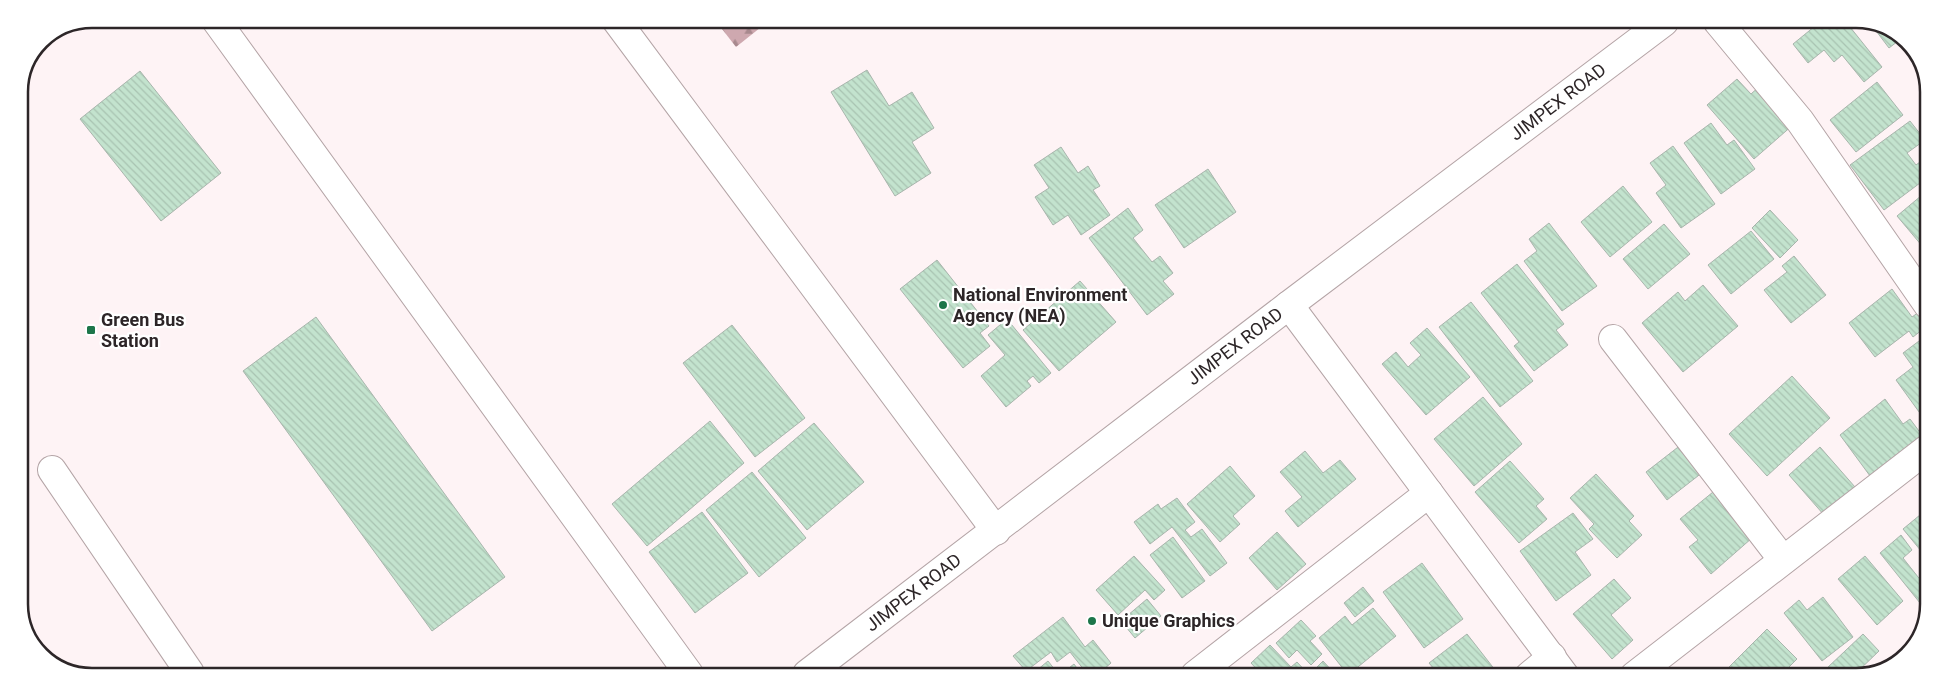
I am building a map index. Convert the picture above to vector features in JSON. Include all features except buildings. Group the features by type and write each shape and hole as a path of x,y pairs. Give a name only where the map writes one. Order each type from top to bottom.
{"street":[{"path":"222,28 685,668"},
{"path":"622,28 996,531"},
{"name":"JIMPEX ROAD","path":"815,668 1656,28"},
{"path":"1723,28 1800,121 1920,294"},
{"path":"1290,305 1558,666"},
{"path":"1613,339 1783,560"},
{"path":"1644,668 1920,454"},
{"path":"52,470 187,668"},
{"path":"1204,668 1429,493"}],"green space":[{"path":"721,28 760,28 736,47"}],"place":[{"name":"National Environment Agency (NEA)","path":"943,305"},
{"name":"Green Bus Station","path":"91,330"},
{"name":"Unique Graphics","path":"1092,621"}]}
